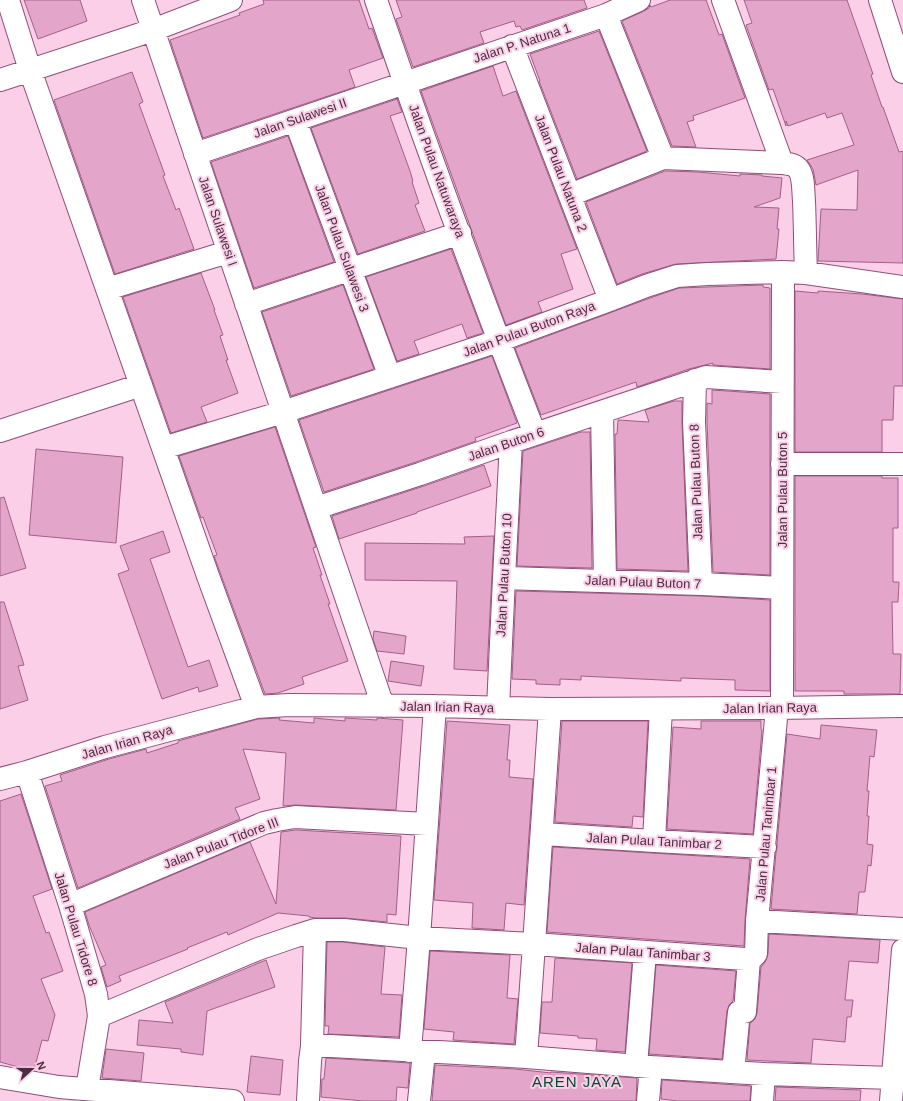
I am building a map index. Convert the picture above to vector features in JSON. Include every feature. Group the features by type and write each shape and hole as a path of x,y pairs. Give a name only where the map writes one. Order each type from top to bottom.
{"street":[{"path":"8,0 30,70 208,576 256,707"},
{"name":"Jalan Sulawesi I","path":"143,0 383,706"},
{"path":"0,80 152,30 231,0"},
{"name":"Jalan Pulau Natuwaraya","path":"376,0 404,82 498,340"},
{"name":"Jalan P. Natuna 1","path":"404,82 512,46 639,0"},
{"path":"723,0 782,162"},
{"path":"880,0 903,72"},
{"path":"611,9 663,158"},
{"name":"Jalan Pulau Natuna 2","path":"512,46 610,300"},
{"name":"Jalan Sulawesi II","path":"195,154 404,82"},
{"name":"Jalan Pulau Sulawesi 3","path":"295,120 390,377"},
{"path":"570,195 663,158 782,162 796,166 801,175 804,207 806,273"},
{"path":"246,304 460,233"},
{"path":"107,289 228,252"},
{"name":"Jalan Pulau Buton Raya","path":"163,448 283,412 390,377 677,276 783,272 806,273 903,287"},
{"name":"Jalan Pulau Buton 5","path":"779,708 782,588 783,272"},
{"path":"498,340 535,434"},
{"name":"Jalan Buton 6","path":"316,508 706,377 782,382"},
{"name":"Jalan Pulau Buton 8","path":"696,380 694,422 701,584"},
{"path":"0,431 141,384"},
{"path":"602,412 605,581"},
{"name":"Jalan Pulau Buton 10","path":"498,708 512,442"},
{"path":"782,464 903,464"},
{"name":"Jalan Pulau Buton 7","path":"504,578 782,588"},
{"name":"Jalan Irian Raya","path":"2,773 27,772 106,747 256,707 289,705 661,709 903,706"},
{"path":"419,1101 417,1051 420,938 435,706"},
{"name":"Jalan Pulau Tanimbar 1","path":"733,1072 739,1012 745,1012 751,959 756,954 757,921 779,708"},
{"path":"526,1058 543,834 550,709"},
{"path":"654,841 661,709"},
{"name":"Jalan Pulau Tidore 8","path":"27,772 70,905 96,994 99,1016 87,1089"},
{"name":"Jalan Pulau Tidore III","path":"70,905 203,848 264,823 277,820 296,817 427,824"},
{"name":"Jalan Pulau Tanimbar 2","path":"543,834 765,847"},
{"path":"757,921 903,929"},
{"path":"308,1101 312,1046 315,930"},
{"name":"Jalan Pulau Tanimbar 3","path":"99,1016 258,949 315,930 344,930 420,938 534,944 751,959"},
{"path":"891,1101 903,950"},
{"path":"645,952 643,1067 648,1101"},
{"path":"312,1046 324,1045 764,1074 893,1078"},
{"path":"762,1101 764,1074"},
{"path":"0,1076 58,1094 87,1089 233,1101"}],"building":[{"path":"24,0 80,0 87,21 38,39"},
{"path":"263,0 359,0 369,29 372,28 383,58 349,70 355,87 203,138 170,40 240,15 239,13 264,4"},
{"path":"396,0 584,0 587,8 522,30 520,26 516,27 514,21 480,32 484,43 413,67 396,19 402,17"},
{"path":"670,0 706,0 719,35 722,34 745,98 693,116 694,120 687,122 696,147 672,146 622,21 644,11 649,8 650,5 651,7"},
{"path":"744,0 847,0 873,74 871,75 882,107 899,152 903,151 903,263 818,261 821,209 857,210 858,170 816,185 813,169 807,160 854,145 842,113 827,118 825,113 788,126 786,121 786,126 773,89 769,90 746,25 752,23"},
{"path":"599,31 647,151 577,179 530,54"},
{"path":"493,66 503,96 516,91 577,249 561,254 573,289 538,302 542,312 506,325 421,91"},
{"path":"132,72 143,102 139,104 165,175 163,176 176,210 179,208 194,249 115,274 54,100"},
{"path":"397,99 402,112 390,116 410,171 419,203 415,205 425,231 358,254 311,128"},
{"path":"288,136 334,262 254,288 211,162"},
{"path":"665,171 740,176 740,174 762,175 782,178 780,198 754,207 779,208 777,229 779,229 776,259 676,264 642,274 617,284 586,202"},
{"path":"451,249 483,333 467,338 462,324 414,341 419,354 397,361 366,277"},
{"path":"201,273 223,335 220,336 228,360 226,360 238,393 201,407 207,422 171,433 123,297"},
{"path":"343,285 374,369 291,396 262,312"},
{"path":"763,285 763,287 770,288 770,369 713,365 713,363 689,369 637,387 636,382 541,415 515,348 679,288"},
{"path":"795,291 862,294 903,299 903,386 894,386 893,420 882,420 882,452 795,452"},
{"path":"492,356 517,423 475,438 476,441 324,492 299,420"},
{"path":"712,390 770,394 770,575 713,572 707,422 707,403 712,404"},
{"path":"674,401 682,401 688,571 617,569 615,434 617,434 618,420 649,422 645,410"},
{"path":"275,427 316,547 313,548 330,604 328,604 348,661 302,677 304,684 278,693 265,694 214,556 217,555 203,517 201,518 179,456"},
{"path":"581,432 590,432 592,568 517,566 523,451"},
{"path":"36,449 123,457 116,543 29,535"},
{"path":"484,465 491,486 339,539 332,516"},
{"path":"795,476 882,476 882,478 898,478 898,528 893,528 893,582 899,582 898,602 892,602 893,654 901,654 900,694 844,694 844,691 795,691"},
{"path":"4,497 26,568 0,576 0,498"},
{"path":"163,531 170,552 150,559 188,667 209,660 218,686 199,692 198,687 162,699 118,574 129,570 120,546"},
{"path":"494,536 487,671 454,669 457,581 365,580 365,543 465,544 464,537"},
{"path":"516,591 700,596 770,600 770,691 735,690 735,680 681,678 681,681 581,676 581,680 560,679 560,685 536,684 536,680 512,679"},
{"path":"0,602 4,602 24,665 18,666 28,700 0,709"},
{"path":"374,631 406,636 404,654 377,651 373,639"},
{"path":"391,661 424,666 421,686 388,681"},
{"path":"280,718 279,720 314,723 314,718 345,721 345,718 403,720 396,810 296,805 283,806 286,753 243,749 260,799 235,808 240,819 78,888 45,786 62,781 60,775 109,759 146,749 147,753 178,743 178,741 258,719"},
{"path":"447,721 510,725 507,760 510,760 509,777 533,779 524,905 506,903 504,930 472,928 473,903 434,900"},
{"path":"562,721 648,721 643,817 633,816 632,827 555,822"},
{"path":"701,721 761,721 762,730 753,834 667,829 673,727 701,729"},
{"path":"821,725 877,730 874,757 870,756 867,791 869,791 867,816 869,816 867,844 873,845 871,866 868,865 865,892 859,892 857,914 771,909 787,734 820,739"},
{"path":"21,794 52,889 33,896 46,933 49,932 63,971 41,979 55,1015 48,1041 42,1040 34,1070 0,1062 0,801"},
{"path":"296,830 401,836 396,915 387,914 387,922 345,918 316,918 278,913 228,935 227,932 119,976 121,981 107,987 101,967 106,965 85,912 250,842 276,904 281,832"},
{"path":"553,847 750,859 744,946 547,932"},
{"path":"769,934 880,940 878,963 849,961 845,1000 853,1000 851,1017 847,1017 845,1042 813,1039 811,1063 747,1060 750,1023 755,1019 757,1013 761,967 768,954"},
{"path":"327,942 343,942 385,947 381,994 402,995 399,1037 328,1034 329,1026 325,1026"},
{"path":"430,951 510,955 507,998 518,999 514,1044 453,1040 454,1032 424,1029"},
{"path":"555,958 632,963 625,1052 596,1050 597,1039 540,1033 542,1002 552,1002"},
{"path":"266,960 275,987 207,1011 203,1055 181,1052 181,1049 137,1045 139,1020 173,1023 165,1002"},
{"path":"656,965 736,971 733,1001 729,1005 727,1011 722,1059 649,1054"},
{"path":"106,1049 144,1053 141,1081 102,1078"},
{"path":"251,1056 283,1060 280,1095 247,1092"},
{"path":"326,1058 410,1063 408,1088 397,1087 396,1101 363,1101 321,1097 322,1079 324,1079"},
{"path":"435,1065 637,1078 636,1101 432,1101"},
{"path":"662,1080 751,1086 750,1101 678,1101 661,1099"},
{"path":"776,1087 861,1090 860,1101 775,1101"}],"district":[{"name":"AREN JAYA","path":"577,1081"}]}
